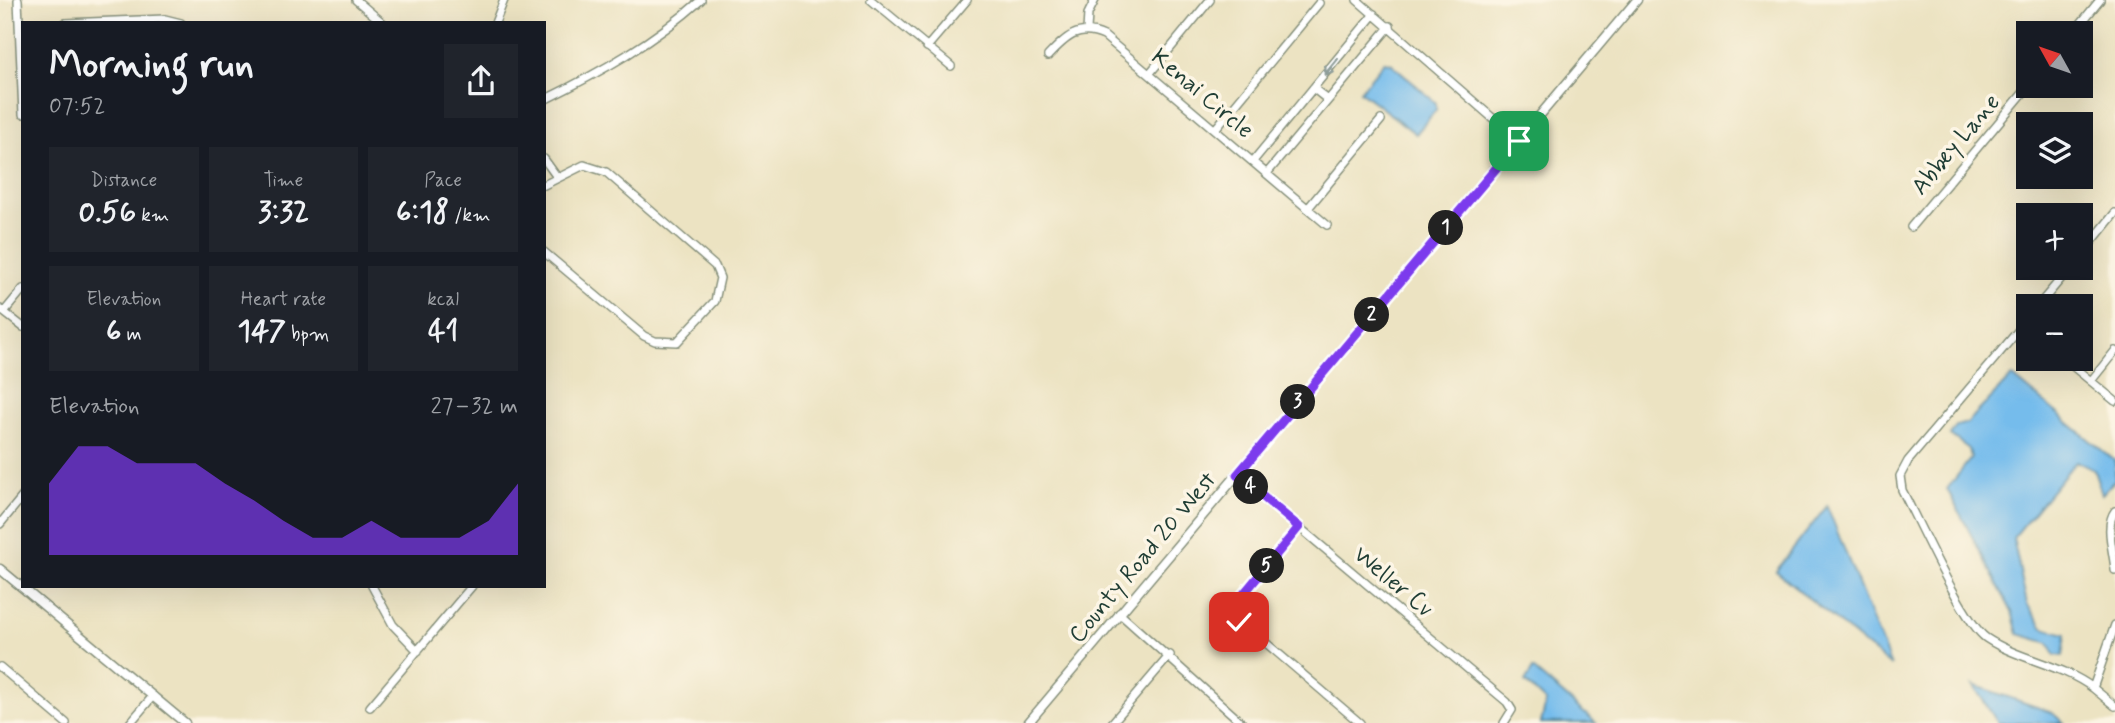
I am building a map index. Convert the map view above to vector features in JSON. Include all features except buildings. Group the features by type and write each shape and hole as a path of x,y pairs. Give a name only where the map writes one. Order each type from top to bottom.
{"street":[{"path":"18,0 21,24"},
{"path":"356,0 381,21"},
{"path":"496,21 504,0"},
{"path":"546,99 617,62 682,18 701,0"},
{"path":"871,0 951,66"},
{"path":"928,47 967,0"},
{"path":"1048,56 1065,38 1087,30 1095,0"},
{"path":"1150,73 1210,0"},
{"path":"1357,0 1519,141"},
{"name":"County Road 20 West","path":"1028,723 1637,0"},
{"path":"2083,21 2101,0"},
{"path":"1216,128 1319,2"},
{"path":"1254,160 1374,14"},
{"path":"139,21 173,21"},
{"path":"1268,172 1390,26"},
{"name":"Kenai Circle","path":"1087,30 1104,36 1150,73 1327,225"},
{"path":"1313,88 1328,100"},
{"name":"Abbey Lane","path":"1911,227 2019,98"},
{"path":"1309,207 1381,120"},
{"path":"546,162 557,177"},
{"path":"546,184 584,165 606,172 709,258 720,278 715,301 689,332 667,346 644,336 546,254"},
{"path":"2093,241 2115,214"},
{"path":"720,278 729,279"},
{"path":"2048,294 2060,280"},
{"path":"21,291 2,310 21,325"},
{"path":"2016,336 1908,461 1900,476 1902,490 1979,633 2044,664 2073,673 2115,706"},
{"path":"2091,381 2115,351"},
{"path":"2079,371 2115,401"},
{"name":"Weller Cv","path":"1237,475 1507,702 1512,710 1504,723"},
{"path":"0,524 21,498"},
{"path":"2115,511 2111,517 2110,531 2115,570"},
{"path":"1299,527 1235,604 1232,614 1360,723"},
{"path":"0,569 21,586"},
{"path":"23,588 184,723"},
{"path":"373,588 393,625 418,651"},
{"path":"370,707 470,588"},
{"path":"1119,612 1170,655 1242,723"},
{"path":"2093,688 2115,625"},
{"path":"1112,723 1170,655"},
{"path":"0,667 63,722"},
{"path":"130,723 153,696"}],"water":[{"path":"1384,62 1391,63 1436,103 1436,110 1416,134 1360,91"},
{"path":"2012,376 2115,461 2115,480 2102,494 2094,470 2076,461 2013,538 2027,604 2043,628 2066,634 2063,656 2055,655 2049,643 2018,634 2012,612 1947,489 1971,458 1969,449 1950,435 1956,426 1967,423"},
{"path":"1827,506 1891,666 1776,571"},
{"path":"1533,669 1596,723 1541,723 1546,702 1525,682"},
{"path":"1973,685 2051,712 2064,723 1998,723"}],"route":[{"path":"1239,622 1232,614 1232,608 1299,527 1237,475 1519,141"}]}
